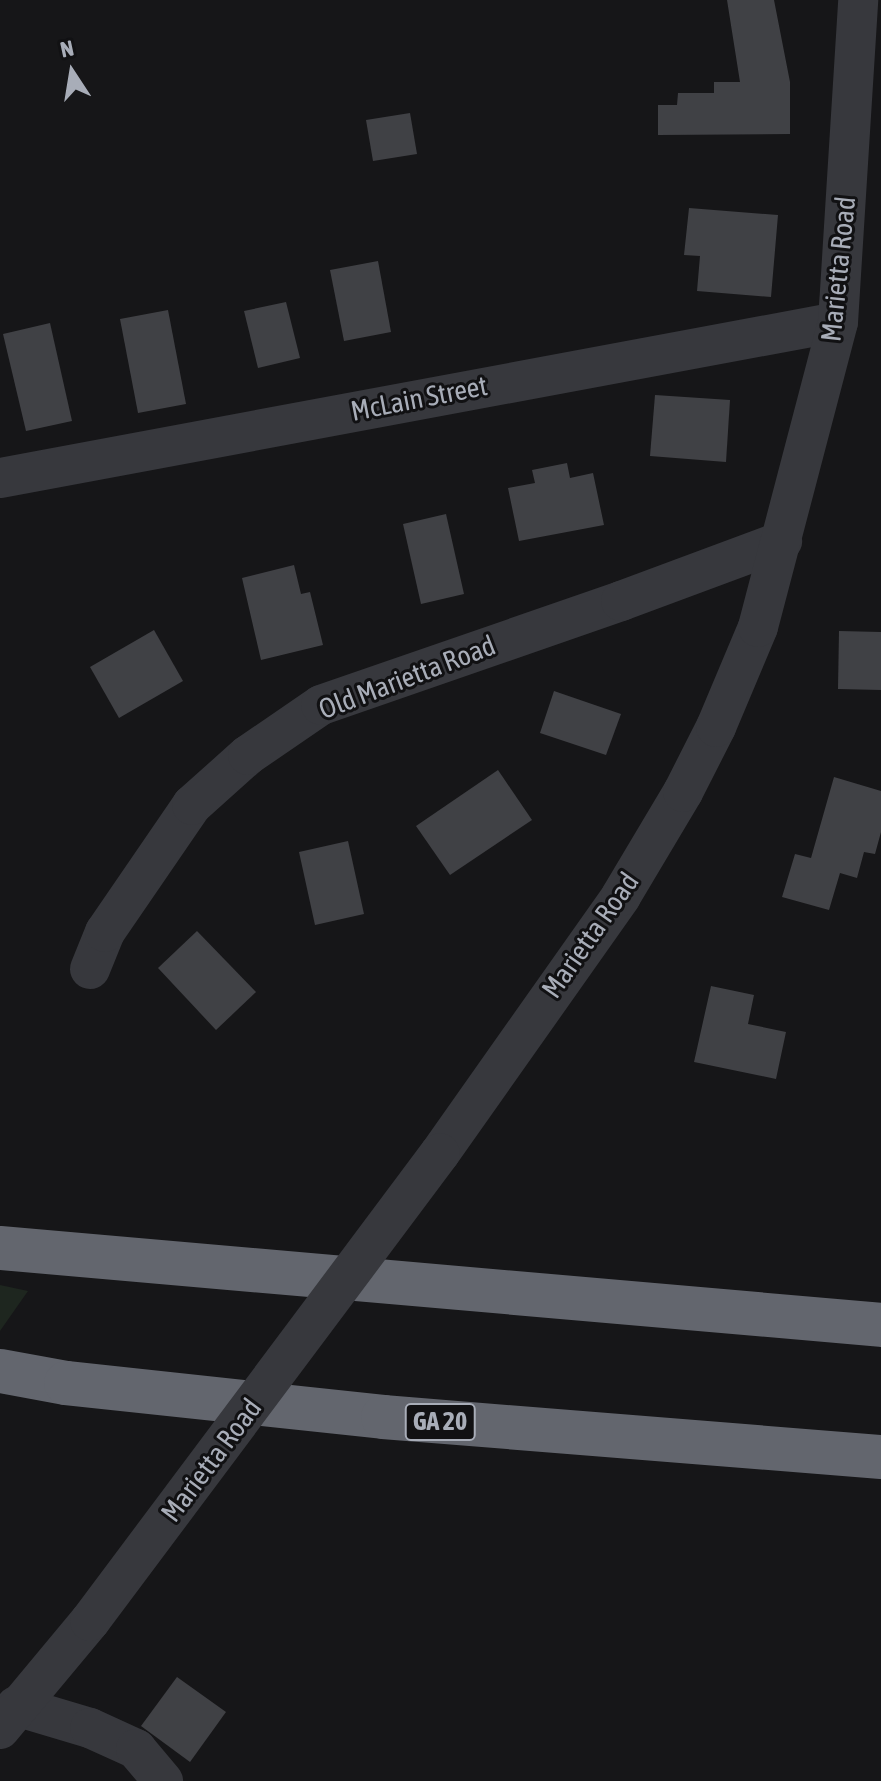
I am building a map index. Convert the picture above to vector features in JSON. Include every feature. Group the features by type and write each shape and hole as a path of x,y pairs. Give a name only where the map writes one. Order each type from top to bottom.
{"highway":[{"path":"0,1248 881,1325"},
{"path":"470,1288 881,1298"},
{"name":"GA 20","path":"0,1371 66,1383 383,1417 881,1457"}],"street":[{"name":"Marietta Road","path":"8,1718 90,1621 440,1153 621,896 683,792 716,727 758,627 838,322 858,0"},
{"name":"McLain Street","path":"0,478 838,322"},
{"name":"Old Marietta Road","path":"90,969 105,932 192,805 248,755 321,705 621,601 782,541"},
{"path":"8,1718 90,1728 136,1749 163,1781"}],"shaded area":[{"path":"0,1285 28,1291 0,1331"}],"building":[{"path":"727,0 774,0 790,82 790,134 658,135 658,105 677,105 678,93 714,93 714,82 740,82"},
{"path":"410,113 417,154 373,161 366,120"},
{"path":"689,208 778,215 771,297 697,291 700,256 684,255"},
{"path":"378,261 391,332 344,341 330,270"},
{"path":"286,302 300,358 258,368 244,311"},
{"path":"168,310 186,404 138,413 120,319"},
{"path":"50,323 72,421 26,431 3,334"},
{"path":"655,395 730,400 726,462 650,456"},
{"path":"567,463 570,478 593,473 604,525 519,541 508,488 535,483 532,470"},
{"path":"446,514 464,594 421,604 403,524"},
{"path":"294,565 301,594 310,592 323,645 261,660 242,578"},
{"path":"154,630 183,681 119,718 90,667"},
{"path":"839,631 881,632 881,690 838,689"},
{"path":"554,691 621,714 606,755 540,733"},
{"path":"498,770 532,820 450,875 416,826"},
{"path":"834,777 881,791 881,832 875,854 864,852 857,878 840,873 829,910 782,897 795,854 811,858"},
{"path":"348,841 364,914 315,925 299,852"},
{"path":"197,931 256,992 216,1030 158,968"},
{"path":"711,986 754,995 748,1024 786,1032 776,1079 694,1062"},
{"path":"177,1677 226,1712 190,1762 141,1726"}]}
